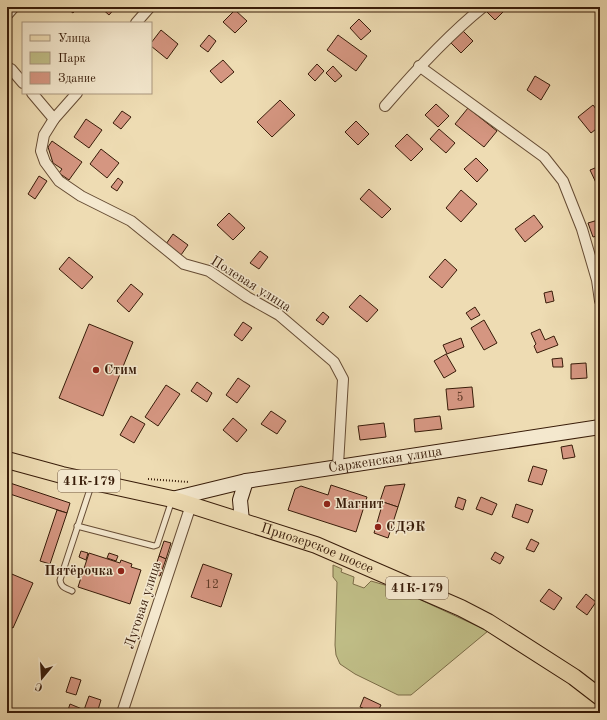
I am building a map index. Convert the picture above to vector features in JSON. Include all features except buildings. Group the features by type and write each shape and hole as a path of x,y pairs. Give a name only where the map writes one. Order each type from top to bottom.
{"main road":[{"name":"Сарженская улица","path":"172,499 246,481 338,465 600,427"},
{"name":"41К-179","path":"7,460 92,482 172,499"},
{"path":"242,521 240,500 246,481"},
{"name":"Приозерское шоссе","path":"172,499 316,545 461,608 514,638 600,697"}],"street":[{"path":"7,15 14,7"},
{"path":"137,22 150,7"},
{"path":"385,106 419,66 461,25 483,7"},
{"path":"419,66 544,157 563,181 582,229 597,280 600,301"},
{"path":"7,68 11,69 22,82"},
{"path":"33,94 54,119"},
{"name":"Полевая улица","path":"76,94 54,119 44,135 41,151 45,162 59,182 81,196 132,222 184,264 208,271 247,298 279,315 334,362 343,379 338,465"},
{"name":"Луговая улица","path":"122,713 191,505"}],"lane":[{"path":"72,591 60,585 60,580 92,482"},
{"path":"77,526 154,546 157,545 172,499"}],"green space":[{"path":"333,565 342,569 341,572 354,577 353,584 364,588 371,581 395,588 488,631 411,695 398,695 355,674 340,664 336,655 335,645 337,582 333,577"}],"place":[{"name":"Стим","path":"96,370"},
{"name":"Магнит","path":"327,504"},
{"name":"СДЭК","path":"378,527"},
{"name":"Пятёрочка","path":"121,571"}]}
